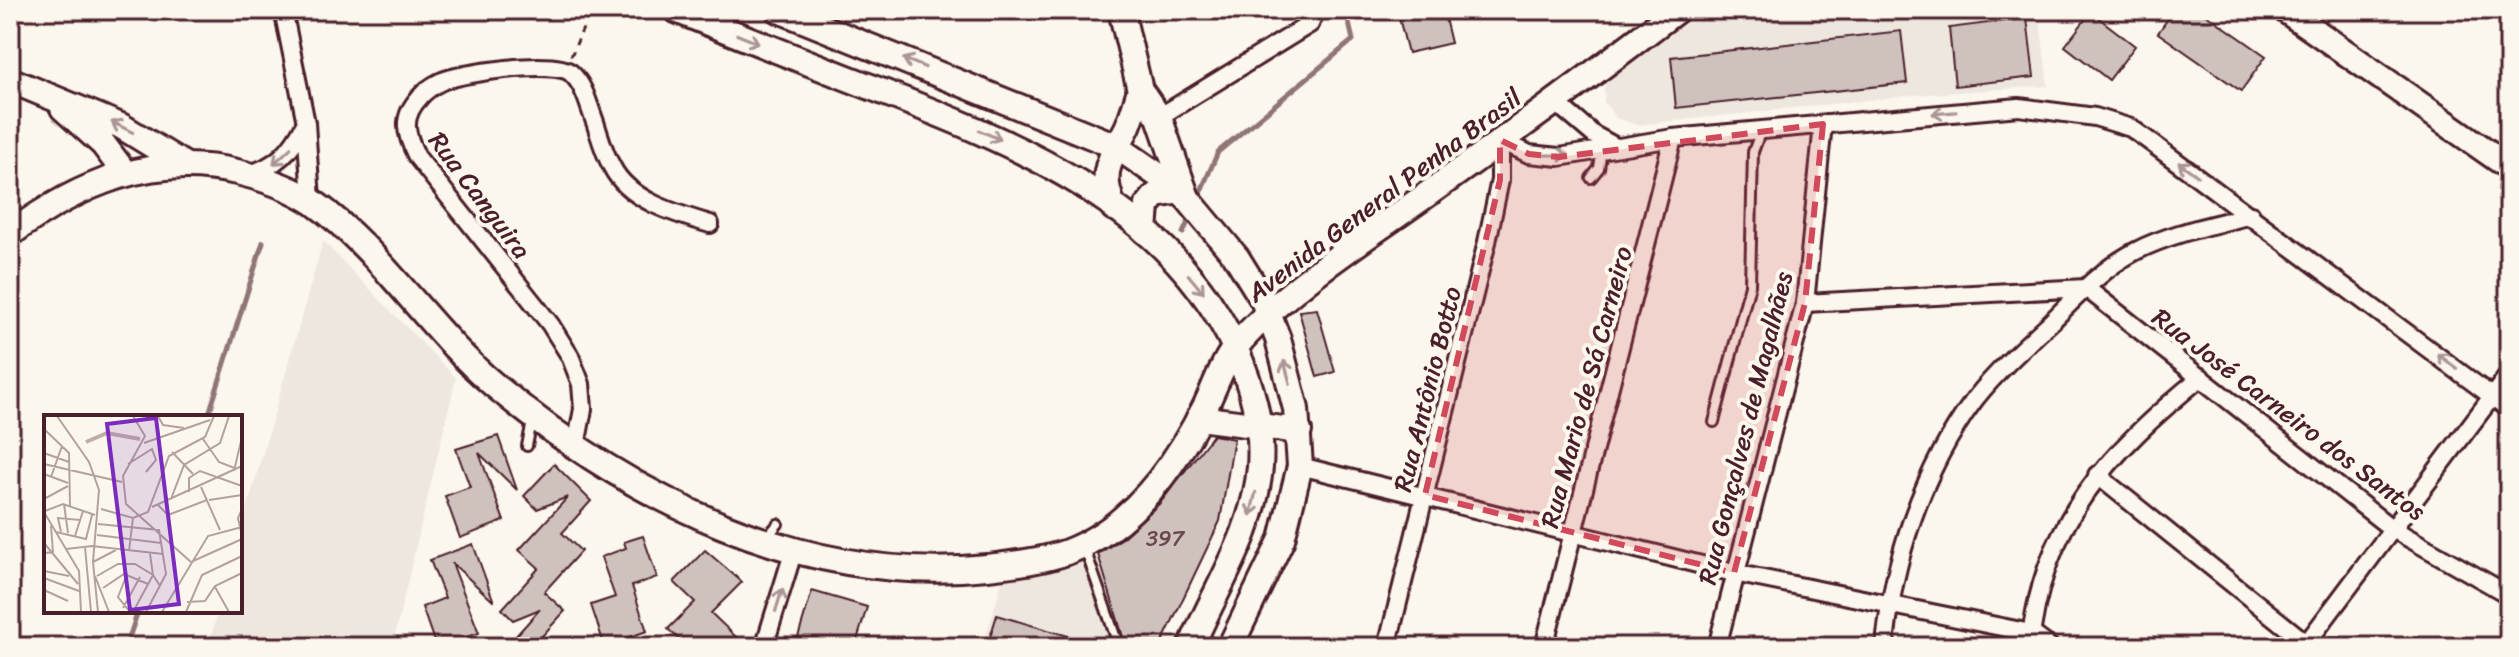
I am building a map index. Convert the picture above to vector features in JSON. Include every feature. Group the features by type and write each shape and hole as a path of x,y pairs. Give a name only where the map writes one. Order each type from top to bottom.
{"street":[{"path":"283,10 306,123 311,200"},
{"path":"676,10 999,138 1080,181 1145,231 1195,281 1218,314 1247,374 1259,427 1260,466 1255,504 1243,541 1193,645"},
{"path":"779,10 1116,146 1184,194 1237,258 1269,315 1289,378 1299,431 1300,466 1282,539 1230,647"},
{"path":"1121,10 1140,90 1159,117 1184,194"},
{"name":"Avenida General Penha Brasil","path":"10,234 65,197 124,172 183,164 246,175 311,200 341,226 489,381 533,416 576,446 723,528 793,553 919,570 964,569 1038,559 1083,543 1139,502 1179,455 1235,347 1269,315 1379,227 1677,10"},
{"path":"2285,10 2509,167"},
{"path":"1159,117 1313,17"},
{"name":"Rua Canguira","path":"569,71 542,65 442,80 411,107 405,121 406,136 417,157 550,324 570,356 581,384 583,409 576,446"},
{"path":"569,71 584,92 612,169 622,181 660,206 710,224"},
{"path":"10,80 121,126 183,164"},
{"path":"1114,208 1106,181 1109,157 1127,127 1140,90"},
{"path":"56,101 103,144 124,172"},
{"path":"1554,101 1594,135 1603,150"},
{"path":"1500,140 1529,154 1559,157 1673,138 2019,107 2095,117 2131,128 2509,409"},
{"path":"246,175 263,170 285,155 306,123"},
{"name":"Rua Gonçalves de Magalhães","path":"1717,647 1805,303 1823,124"},
{"name":"Rua Mario de Sá Carneiro","path":"1544,647 1673,138"},
{"name":"Rua Antônio Botto","path":"1387,647 1495,205 1500,180 1500,140"},
{"path":"1145,231 1147,206 1156,195 1184,194"},
{"path":"1885,647 1888,606 1915,511 1944,448 1976,398 2086,288 2136,251 2251,215"},
{"path":"1805,303 2086,288"},
{"name":"Rua José Carneiro dos Santos","path":"2086,288 2391,528 2509,595"},
{"path":"2097,475 2308,646 2391,528 2509,374"},
{"path":"2030,640 2036,598 2068,516 2097,475 2157,414 2201,377"},
{"path":"1199,418 1299,431"},
{"path":"1300,466 2050,647"},
{"path":"764,647 793,553"}],"lane":[{"path":"1752,131 1753,152"},
{"path":"1714,422 1750,285 1752,131"},
{"path":"527,446 533,416"},
{"path":"763,543 778,524"},
{"path":"1083,543 1119,647"}],"path":[{"path":"569,71 569,61 591,10"}],"highlighted area":[{"path":"1823,124 1805,303 1734,573 1425,495 1500,180 1500,140 1529,154 1559,157"}],"shaded area":[{"path":"1704,10 2039,10 2048,86 1913,95 1637,125 1616,118 1604,102 1605,82"},
{"path":"323,241 456,378 392,647 208,647 217,613 242,613 242,527"},
{"path":"1098,554 1126,647 983,647 1003,578 1056,569"}],"building":[{"path":"1397,10 1443,10 1451,43 1408,53"},
{"path":"2174,10 2200,10 2266,56 2241,91 2158,33"},
{"path":"2091,12 2135,46 2109,80 2065,46"},
{"path":"2027,18 2034,77 1955,86 1949,28"},
{"path":"1901,31 1907,83 1676,108 1671,57"},
{"path":"1317,309 1335,372 1317,377 1299,311"},
{"path":"1213,435 1234,439 1220,521 1160,647 1126,647 1098,554 1121,539 1160,503"},
{"path":"498,436 517,490 479,453 504,521 460,538 445,496 470,487 456,449"},
{"path":"554,464 591,501 562,533 581,551 544,592 565,611 532,647 506,647 540,609 513,620 502,609 539,568 519,550 568,497 537,509 524,496"},
{"path":"643,536 657,577 632,586 647,631 623,639 626,647 605,647 591,605 615,597 601,557 626,548 624,542"},
{"path":"473,544 494,602 452,563 479,633 436,647 422,607 445,598 430,560"},
{"path":"705,550 742,582 711,613 736,637 726,647 687,647 668,629 695,602 674,582"},
{"path":"812,591 867,607 855,647 795,647"},
{"path":"997,615 1092,643 1091,647 987,647"}],"waterway":[{"path":"1197,200 1218,152 1353,40 1346,10"},
{"path":"1183,233 1192,213"},
{"path":"209,415 263,242"},
{"path":"126,647 137,613"}]}
